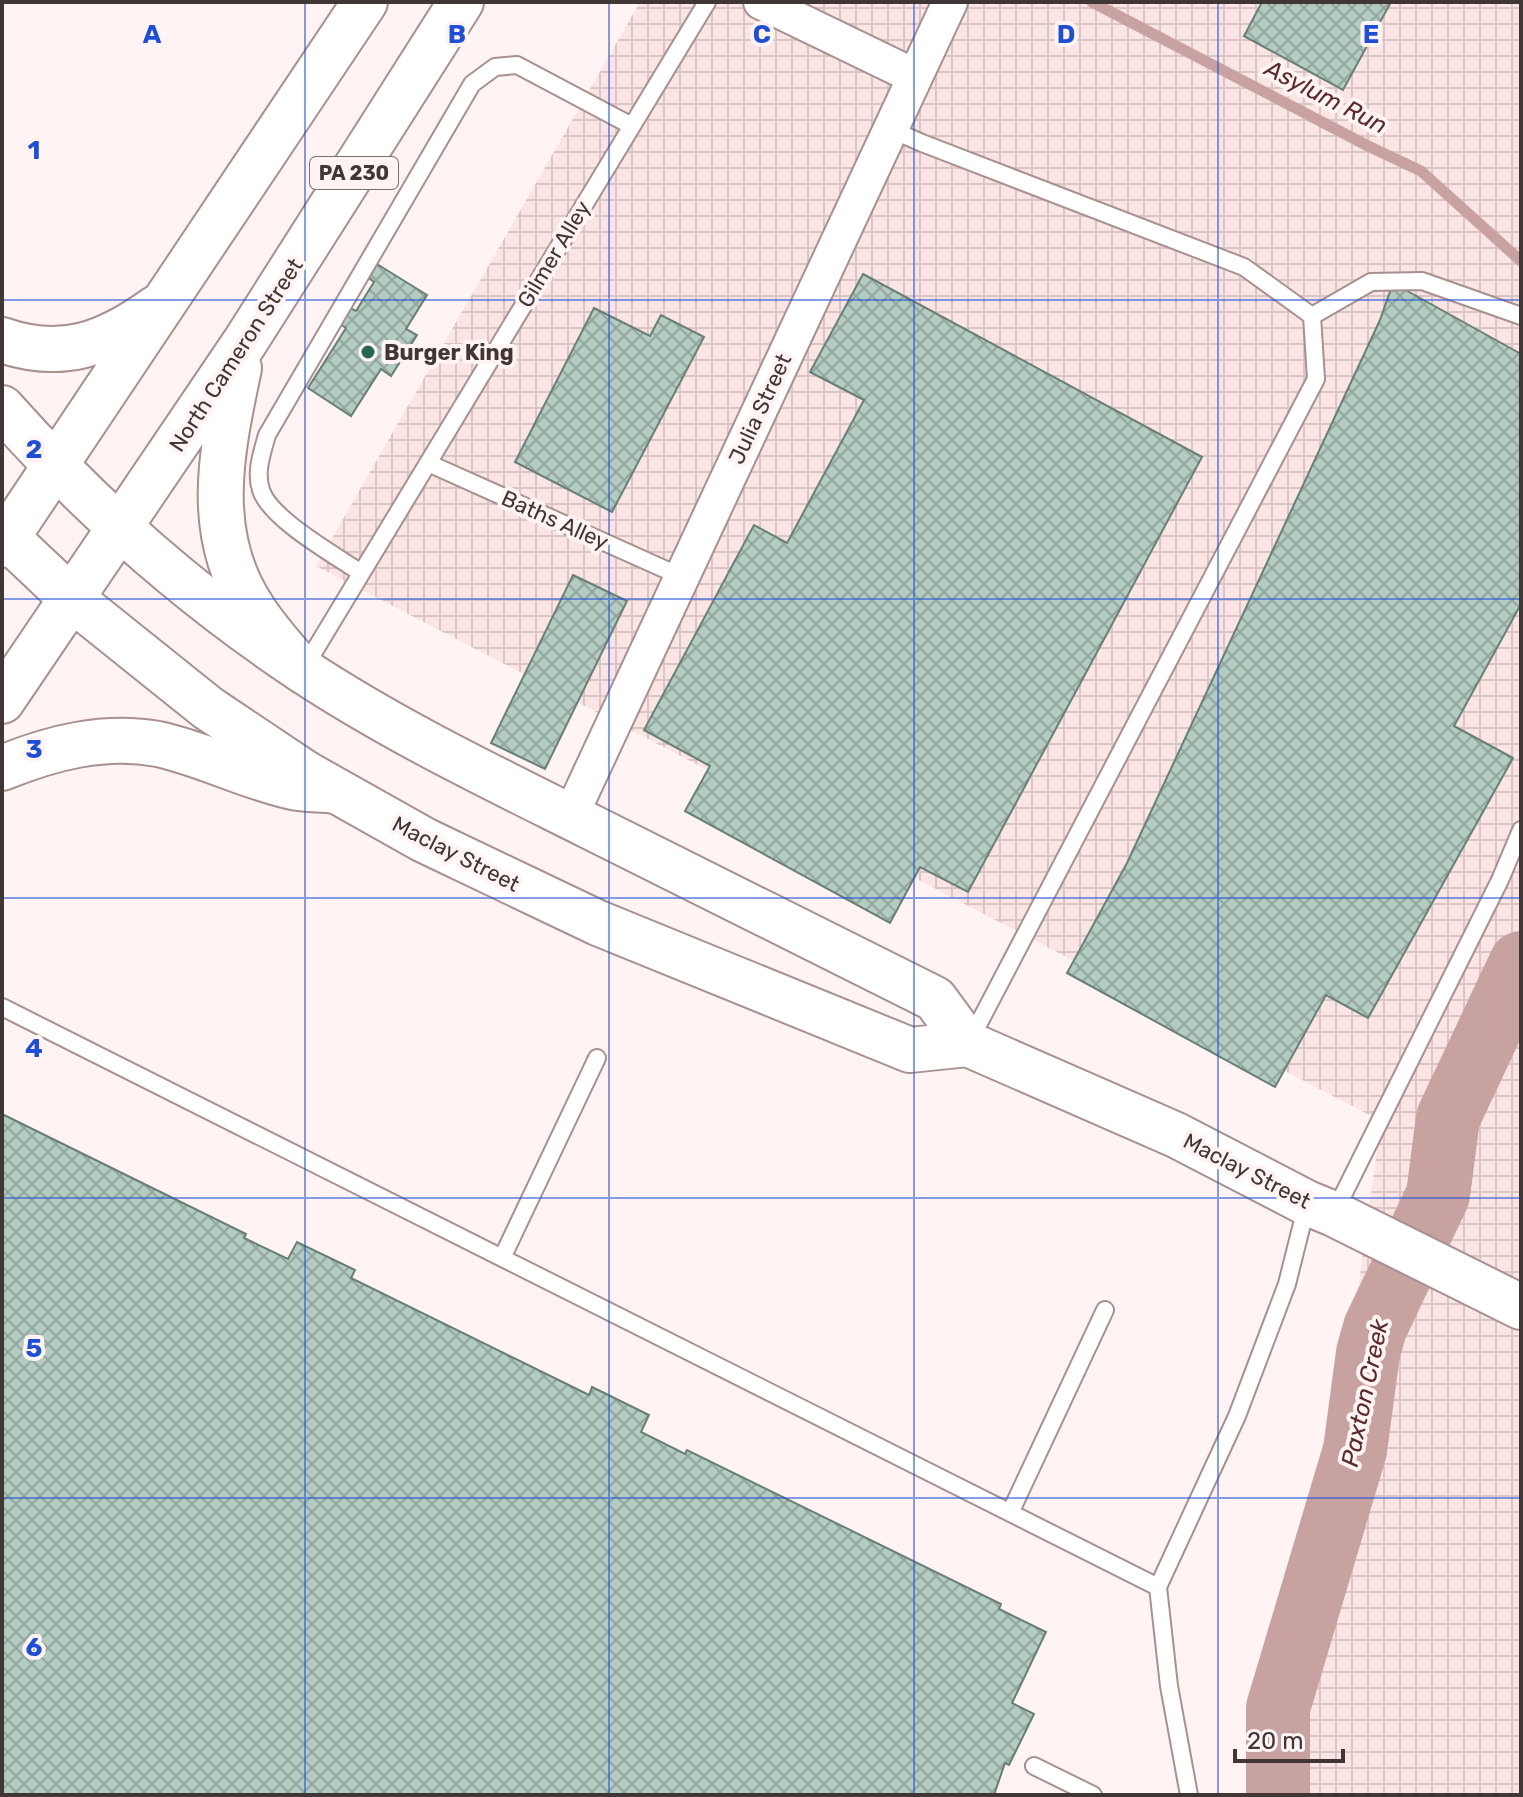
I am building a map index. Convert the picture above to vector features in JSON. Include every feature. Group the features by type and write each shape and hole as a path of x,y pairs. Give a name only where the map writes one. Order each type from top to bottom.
{"main road":[{"path":"4,538 365,2"},
{"name":"North Cameron Street","path":"2,701 245,342 461,2"},
{"path":"2,340 41,350 77,347 112,336 164,302"},
{"path":"245,342 221,463 219,489 224,539 239,583 251,606 302,670"},
{"path":"2,408 55,466 121,528 211,604 302,670 407,734 935,999 968,1044"},
{"name":"Maclay Street","path":"4,538 72,599 208,708 336,791 424,840 598,923 910,1050 968,1044 1176,1135 1521,1307"},
{"path":"2,768 60,748 91,742 122,741 167,747 293,787 336,791"}],"street":[{"path":"761,2 914,76"},
{"name":"Julia Street","path":"570,817 950,2"}],"lane":[{"name":"Gilmer Alley","path":"302,670 707,2"},
{"path":"361,573 276,514 261,491 258,465 267,435 472,84 495,67 517,65 632,126"},
{"path":"890,129 1244,267 1312,316"},
{"path":"1312,316 1371,282 1422,281 1521,316"},
{"path":"968,1044 1316,379 1312,316"},
{"name":"Baths Alley","path":"428,463 682,577"},
{"path":"1189,1795 1169,1686 1158,1587 1237,1416 1287,1284 1320,1208 1500,880 1521,830"},
{"path":"2,1007 1158,1587"},
{"path":"502,1258 597,1058"},
{"path":"1010,1513 1105,1310"},
{"path":"1034,1766 1093,1795"}],"shaded area":[{"path":"640,2 1521,2 1521,1795 1289,1795 1381,1121 316,566"}],"building":[{"path":"1262,2 1391,2 1343,90 1244,36"},
{"name":"Burger King","path":"377,264 427,295 406,329 417,335 391,376 381,369 351,416 308,388 346,328 340,324 350,308 356,311 374,282 369,278"},
{"path":"863,274 1202,457 968,892 920,867 890,923 685,811 710,766 644,730 754,525 787,543 864,400 810,372"},
{"path":"1393,283 1521,354 1521,604 1454,726 1513,758 1368,1018 1326,995 1275,1087 1067,973 1127,863 1380,320"},
{"path":"594,308 650,336 661,315 704,337 612,512 515,462"},
{"path":"573,575 627,601 545,769 491,743"},
{"path":"2,1114 246,1234 244,1238 288,1259 297,1242 355,1270 351,1278 589,1395 592,1387 649,1415 641,1432 685,1454 687,1450 1001,1604 999,1609 1046,1632 1012,1703 1034,1714 1009,1765 1005,1763 994,1795 2,1795"}],"waterway":[{"name":"Asylum Run","path":"1092,2 1421,171 1521,261"},
{"name":"Paxton Creek","path":"1278,1795 1278,1708 1355,1450 1368,1353 1375,1328 1438,1195 1448,1118 1521,963"}],"place":[{"name":"Burger King","path":"368,352"}]}
